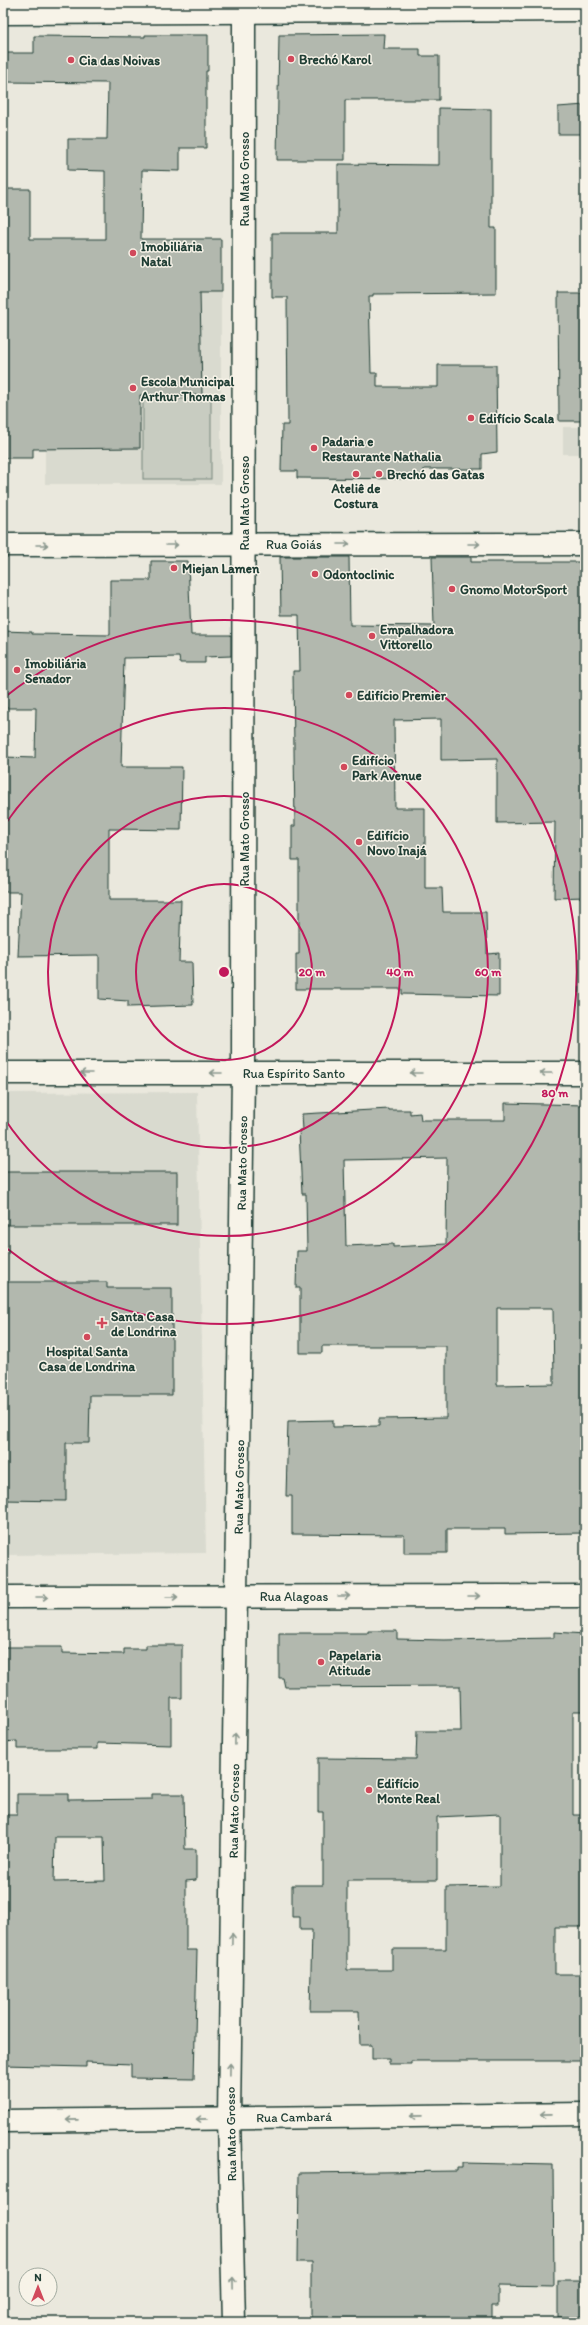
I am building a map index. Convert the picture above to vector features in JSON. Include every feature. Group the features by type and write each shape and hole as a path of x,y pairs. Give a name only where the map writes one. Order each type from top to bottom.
{"street":[{"path":"3,12 244,8 585,10"},
{"name":"Rua Mato Grosso","path":"234,2322 229,2118 238,1597 243,1073 244,8"},
{"name":"Rua Goiás","path":"3,545 585,544"},
{"name":"Rua Espírito Santo","path":"3,1073 585,1073"},
{"name":"Rua Alagoas","path":"3,1597 585,1596"},
{"name":"Rua Cambará","path":"3,2121 585,2114"}],"shaded area":[{"name":"Escola Municipal Arthur Thomas","path":"45,292 221,292 221,484 45,484"},
{"path":"143,399 211,399 211,479 143,479"},
{"path":"563,427 585,427 585,454 563,454"},
{"name":"Santa Casa de Londrina","path":"197,1092 206,1553 3,1555 3,1093"}],"building":[{"path":"384,34 383,49 420,49 420,56 439,56 439,100 345,100 345,160 277,160 279,35"},
{"path":"145,35 208,35 208,71 206,71 206,148 180,148 180,171 142,170 141,239 221,239 221,292 200,292 202,395 140,395 140,448 33,449 33,458 3,458 4,189 30,189 30,239 105,239 105,171 68,170 68,139 107,139 108,83 3,82 3,53 34,53 34,36 145,37"},
{"path":"585,105 585,134 558,134 558,107"},
{"path":"439,108 491,109 491,228 496,228 496,293 373,294 373,296 369,296 371,373 377,373 377,387 438,387 438,365 496,365 497,452 482,454 482,469 424,469 424,479 297,478 297,471 281,471 282,425 288,425 287,297 272,297 272,233 338,233 338,164 439,165"},
{"path":"558,293 585,293 585,421 559,421"},
{"path":"280,557 349,557 350,625 434,626 432,557 471,557 471,562 585,562 585,897 554,898 555,822 497,823 497,759 441,760 441,719 394,720 395,808 425,808 425,888 442,888 443,912 486,912 487,954 499,953 499,996 402,994 402,989 296,989 296,954 299,954 299,860 292,860 292,826 295,826 293,671 300,671 299,615 281,615"},
{"path":"151,561 188,561 191,635 231,635 231,656 205,657 205,663 180,663 179,657 124,658 121,767 182,767 181,830 109,829 109,900 181,900 179,962 192,962 193,1005 128,1007 128,1001 99,999 99,955 18,956 21,892 3,892 3,757 35,758 36,708 3,708 3,631 32,632 32,634 110,635 110,580 151,580"},
{"path":"505,1103 585,1105 585,1187 582,1187 582,1237 585,1237 585,1533 505,1534 505,1529 447,1529 447,1553 404,1553 404,1535 292,1534 292,1496 286,1496 288,1421 333,1420 333,1427 379,1426 379,1419 446,1418 446,1346 322,1346 322,1353 300,1353 300,1288 296,1288 297,1251 307,1251 306,1194 302,1194 299,1130 303,1130 302,1114 389,1109 410,1110 410,1114 420,1113 421,1120 505,1120","holes":["447,1158 446,1244 393,1247 393,1244 346,1246 344,1160","497,1308 553,1308 554,1384 497,1385"]},
{"path":"3,1172 177,1172 177,1225 3,1225"},
{"name":"Hospital Santa Casa de Londrina","path":"3,1282 107,1282 107,1288 172,1288 172,1395 90,1395 89,1443 66,1443 66,1501 3,1500"},
{"path":"368,1631 397,1631 397,1639 444,1640 554,1638 554,1632 585,1634 585,1711 573,1711 573,1815 585,1815 585,1927 555,1927 555,1974 585,1974 585,2061 411,2061 411,2064 389,2064 389,2059 372,2059 372,2045 360,2045 359,2011 310,2011 312,1930 300,1930 300,1917 292,1917 292,1885 323,1885 323,1812 318,1812 318,1758 416,1759 417,1731 461,1731 460,1686 285,1687 283,1678 279,1678 279,1633 368,1633","holes":["500,1814 500,1886 446,1887 446,1949 392,1949 392,1970 347,1970 347,1880 437,1880 437,1817"]},
{"path":"146,1645 182,1645 182,1698 171,1698 171,1745 97,1743 97,1749 17,1749 17,1741 3,1742 3,1647 62,1647 62,1653 124,1654 124,1649 146,1649"},
{"path":"17,1794 68,1794 68,1800 152,1799 152,1794 184,1794 185,1849 196,1849 196,1880 186,1881 186,1950 197,1950 194,2079 131,2078 131,2064 86,2062 86,2067 3,2065 3,1815 17,1815","holes":["55,1837 104,1837 105,1881 54,1882"]},
{"path":"462,2163 553,2165 554,2287 498,2286 498,2306 492,2306 492,2322 311,2322 311,2262 298,2262 299,2173 457,2171 457,2168 462,2168"},
{"path":"558,2281 585,2281 585,2317 558,2317"}],"place":[{"name":"Brechó Karol","path":"291,59"},
{"name":"Cia das Noivas","path":"71,60"},
{"name":"Imobiliária Natal","path":"133,253"},
{"name":"Escola Municipal Arthur Thomas","path":"133,388"},
{"name":"Edifício Scala","path":"471,418"},
{"name":"Padaria e Restaurante Nathalia","path":"314,448"},
{"name":"Ateliê de Costura","path":"356,474"},
{"name":"Brechó das Gatas","path":"379,474"},
{"name":"Miejan Lamen","path":"174,568"},
{"name":"Odontoclinic","path":"315,574"},
{"name":"Gnomo MotorSport","path":"452,589"},
{"name":"Empalhadora Vittorello","path":"372,636"},
{"name":"Imobiliária Senador","path":"17,670"},
{"name":"Edifício Premier","path":"349,695"},
{"name":"Edifício Park Avenue","path":"344,767"},
{"name":"Edifício Novo Inajá","path":"359,842"},
{"name":"Santa Casa de Londrina","path":"102,1323"},
{"name":"Hospital Santa Casa de Londrina","path":"87,1337"},
{"name":"Papelaria Atitude","path":"321,1662"},
{"name":"Edifício Monte Real","path":"369,1790"}]}
